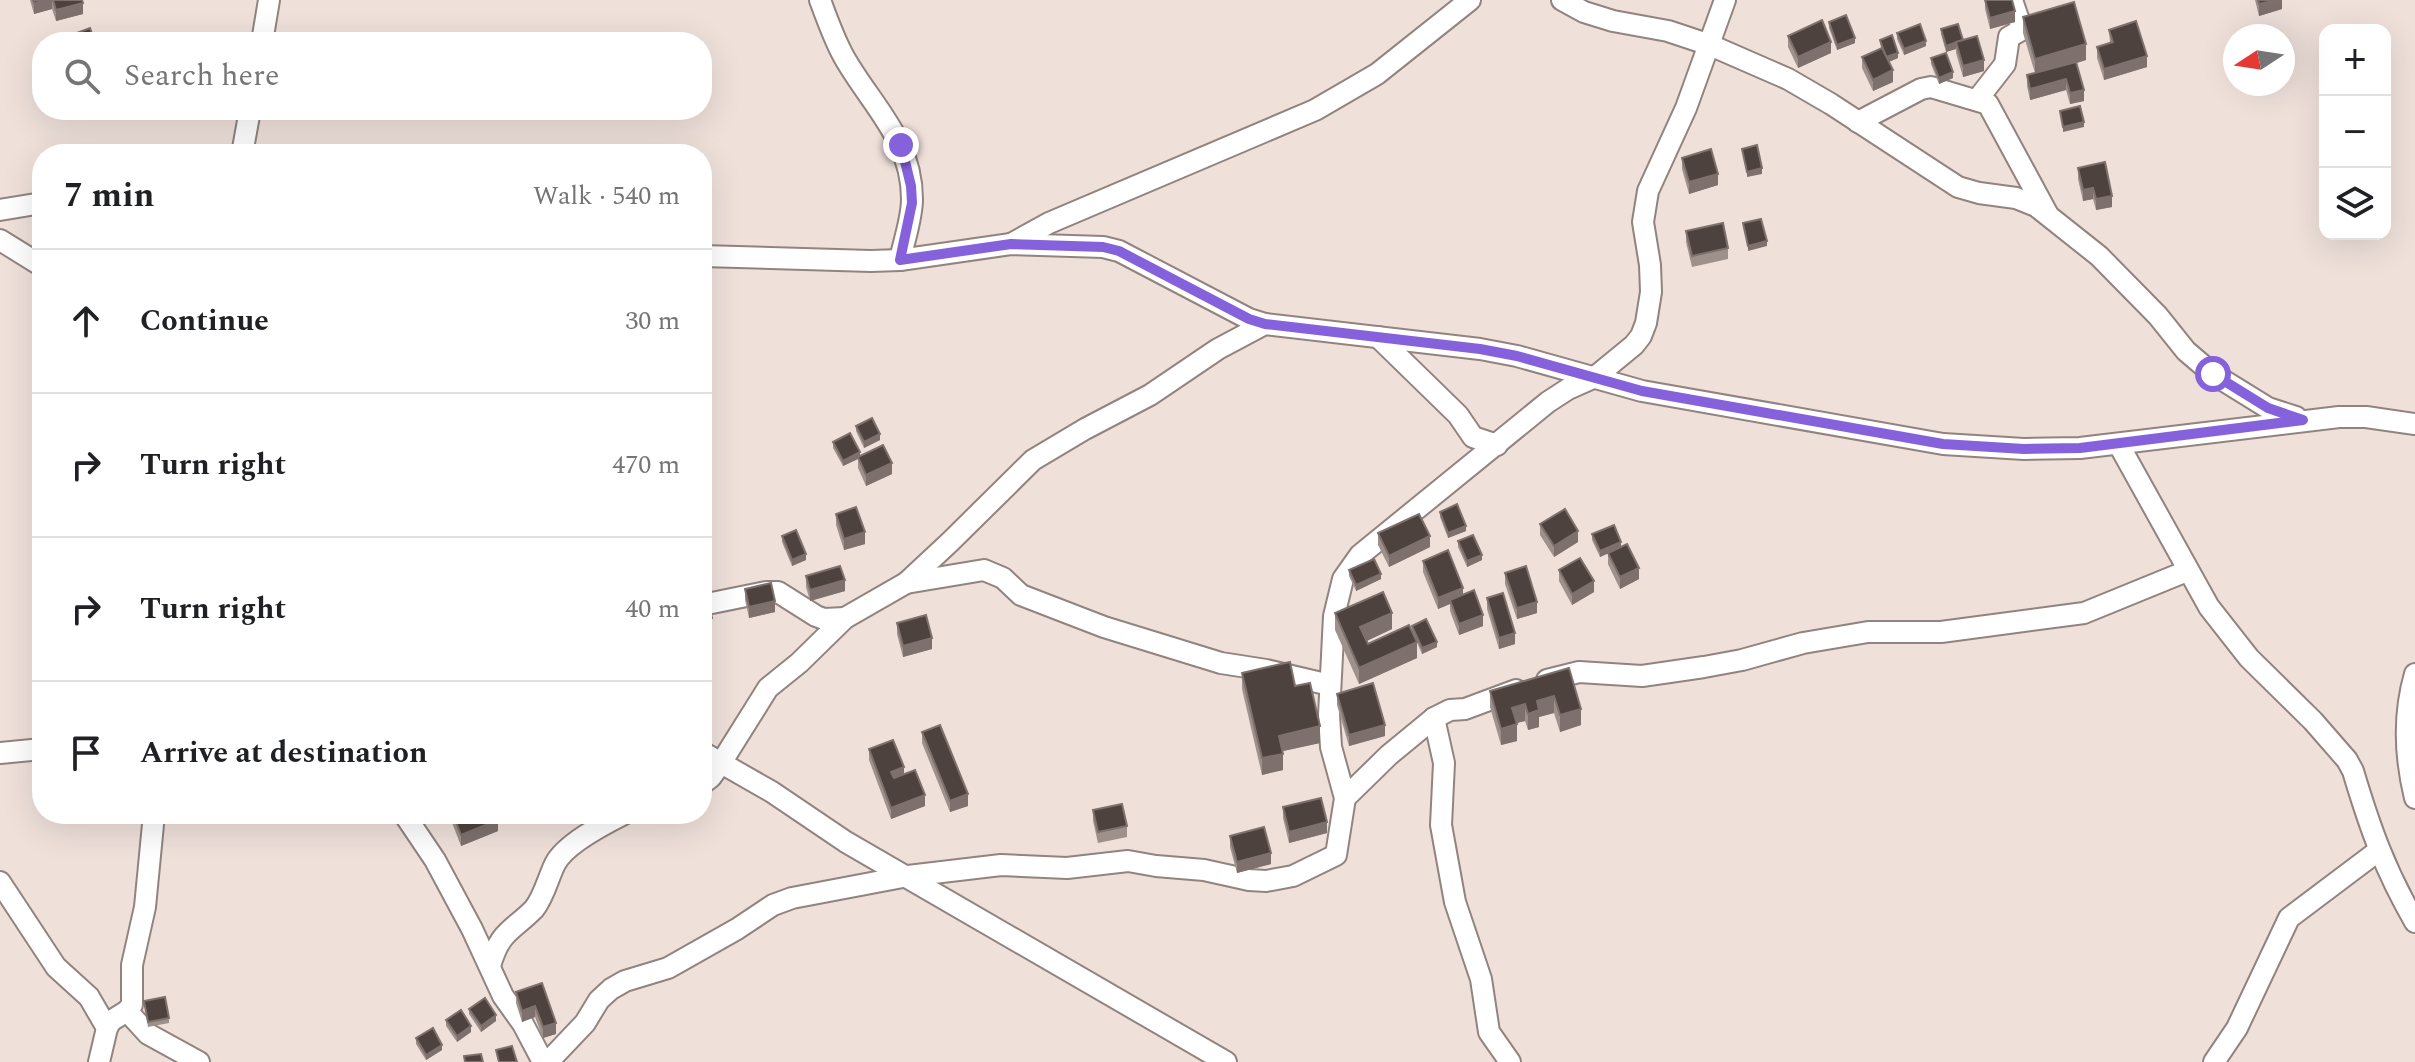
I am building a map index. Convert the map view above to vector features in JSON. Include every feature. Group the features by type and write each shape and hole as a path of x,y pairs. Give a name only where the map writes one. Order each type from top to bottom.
{"street":[{"path":"264,32 269,0"},
{"path":"820,0 845,58 901,145 912,203 900,260"},
{"path":"1011,244 1049,223 1315,110 1377,74 1470,0"},
{"path":"1562,0 1584,12 1613,21 1668,31 1710,45 1788,79 1958,187 2016,198 2036,206 2099,256 2158,316 2186,351 2213,374 2268,408 2303,420"},
{"path":"411,824 435,860 503,996 546,1062 585,1023 599,1000 611,989 625,981 668,968 773,905 792,898 908,876 1001,865 1067,868 1128,861 1204,870 1249,880 1282,880 1328,861 1336,855 1345,798 1331,747 1330,685 1334,616 1343,579 1360,555 1548,402 1595,377 1641,336 1651,292 1643,222 1648,191 1686,108 1725,0"},
{"path":"1977,100 2005,64 2009,37 2025,28 2012,0"},
{"path":"1858,122 1921,89 1931,87 1988,104 2049,217"},
{"path":"244,144 248,120"},
{"path":"0,210 32,205"},
{"path":"0,240 32,260"},
{"path":"712,256 871,261 900,260 1011,244 1103,247 1119,251 1249,319 1265,324 1517,356 1642,391 1943,444 2024,449 2080,448 2339,417 2366,417 2415,424"},
{"path":"712,776 768,688 845,618 906,583 1033,460 1150,395 1218,349 1265,324"},
{"path":"1378,337 1458,415 1473,437 1497,445"},
{"path":"1470,468 1473,437"},
{"path":"2119,445 2187,571 2227,631 2347,760 2378,851 2415,922"},
{"path":"906,583 984,570 1003,578 1021,595 1104,627 1221,663 1330,685"},
{"path":"1345,798 1389,755 1434,718 1529,685 1579,672 1642,676 1704,667 1803,643 1868,632 1941,632 2084,613 2187,571"},
{"path":"712,603 778,592 816,616 824,619 845,618"},
{"path":"2415,674 2406,740 2407,763 2415,798"},
{"path":"1434,718 1444,763 1441,825 1455,902 1481,979 1489,1032 1510,1062"},
{"path":"0,753 32,750"},
{"path":"712,758 772,792 846,842 1226,1062"},
{"path":"99,1062 111,1021 132,1005 134,954 145,907 153,824"},
{"path":"490,966 499,941 534,908 556,861 564,852 608,824"},
{"path":"2214,1062 2237,1028 2289,918 2378,851"},
{"path":"0,882 56,967 89,997 107,1028"},
{"path":"0,913 23,917"},
{"path":"472,929 484,931 513,925"},
{"path":"127,1011 148,1034 199,1062"}],"building":[{"path":"53,0 82,0 83,3 56,10"},
{"path":"1985,0 2012,0 2015,11 1990,18"},
{"path":"2074,2 2086,44 2035,59 2023,17"},
{"path":"1846,15 1855,38 1837,45 1829,22"},
{"path":"1822,20 1831,42 1798,57 1788,36"},
{"path":"2136,21 2147,56 2104,69 2097,47 2113,42 2109,30"},
{"path":"1920,24 1926,41 1904,49 1897,33"},
{"path":"1958,24 1963,40 1946,46 1941,29"},
{"path":"1892,35 1898,53 1886,57 1880,40"},
{"path":"1977,36 1984,60 1963,66 1956,42"},
{"path":"1882,48 1893,70 1873,80 1862,57"},
{"path":"1946,53 1953,72 1939,78 1931,58"},
{"path":"2076,62 2084,90 2070,93 2066,79 2030,89 2027,75"},
{"path":"2080,106 2084,122 2063,127 2060,111"},
{"path":"1757,145 1762,168 1747,172 1742,149"},
{"path":"1711,149 1718,174 1689,182 1682,158"},
{"path":"2105,162 2112,196 2096,199 2093,188 2083,190 2078,168"},
{"path":"1761,219 1767,241 1748,246 1743,223"},
{"path":"1723,223 1728,248 1692,256 1686,231"},
{"path":"872,418 880,434 864,442 856,426"},
{"path":"850,433 860,452 843,461 833,442"},
{"path":"883,445 892,463 866,475 858,457"},
{"path":"1457,504 1466,526 1448,533 1440,512"},
{"path":"856,507 865,532 844,539 836,514"},
{"path":"1565,509 1578,531 1554,546 1540,524"},
{"path":"1419,514 1430,536 1389,556 1378,533"},
{"path":"1614,525 1621,542 1600,551 1592,534"},
{"path":"796,530 806,554 792,560 782,536"},
{"path":"1473,535 1482,555 1467,561 1458,541"},
{"path":"1627,544 1639,568 1620,577 1608,553"},
{"path":"1448,550 1463,588 1438,598 1423,561"},
{"path":"1580,558 1594,581 1572,594 1559,570"},
{"path":"1374,559 1381,574 1356,585 1349,570"},
{"path":"840,566 845,580 810,590 806,576"},
{"path":"1526,566 1537,602 1517,608 1505,573"},
{"path":"771,583 775,601 749,607 745,589"},
{"path":"1474,590 1483,615 1459,624 1450,600"},
{"path":"1383,592 1392,613 1360,627 1368,644 1409,625 1417,642 1359,668 1335,613"},
{"path":"1503,593 1515,633 1499,638 1487,598"},
{"path":"926,615 932,638 903,646 897,623"},
{"path":"1426,619 1437,642 1422,648 1412,626"},
{"path":"1290,662 1295,686 1310,683 1320,726 1279,736 1283,754 1262,758 1242,673"},
{"path":"1569,668 1581,709 1560,715 1554,696 1537,701 1539,710 1528,714 1525,704 1512,708 1517,724 1501,729 1490,691"},
{"path":"1373,683 1385,725 1349,735 1337,694"},
{"path":"940,725 968,794 950,801 922,732"},
{"path":"893,740 904,767 891,772 894,778 915,770 925,795 891,808 869,749"},
{"path":"1321,798 1327,822 1289,832 1283,807"},
{"path":"1122,804 1127,826 1098,832 1093,810"},
{"path":"457,824 488,824 461,835"},
{"path":"1264,827 1271,853 1237,862 1230,836"},
{"path":"542,983 556,1023 543,1027 535,1006 522,1011 516,992"},
{"path":"165,997 169,1018 148,1022 144,1001"},
{"path":"485,998 496,1015 481,1026 469,1009"},
{"path":"461,1010 471,1026 457,1036 446,1020"},
{"path":"433,1028 442,1045 426,1055 416,1038"},
{"path":"512,1046 517,1062 499,1062 496,1050"},
{"path":"481,1054 483,1062 465,1062 464,1056"}],"route":[{"path":"901,145 912,203 900,260 1011,244 1103,247 1119,251 1249,319 1265,324 1480,349 1517,356 1642,391 1723,407 1943,444 2024,449 2126,444 2303,420 2268,408 2213,374"}]}
